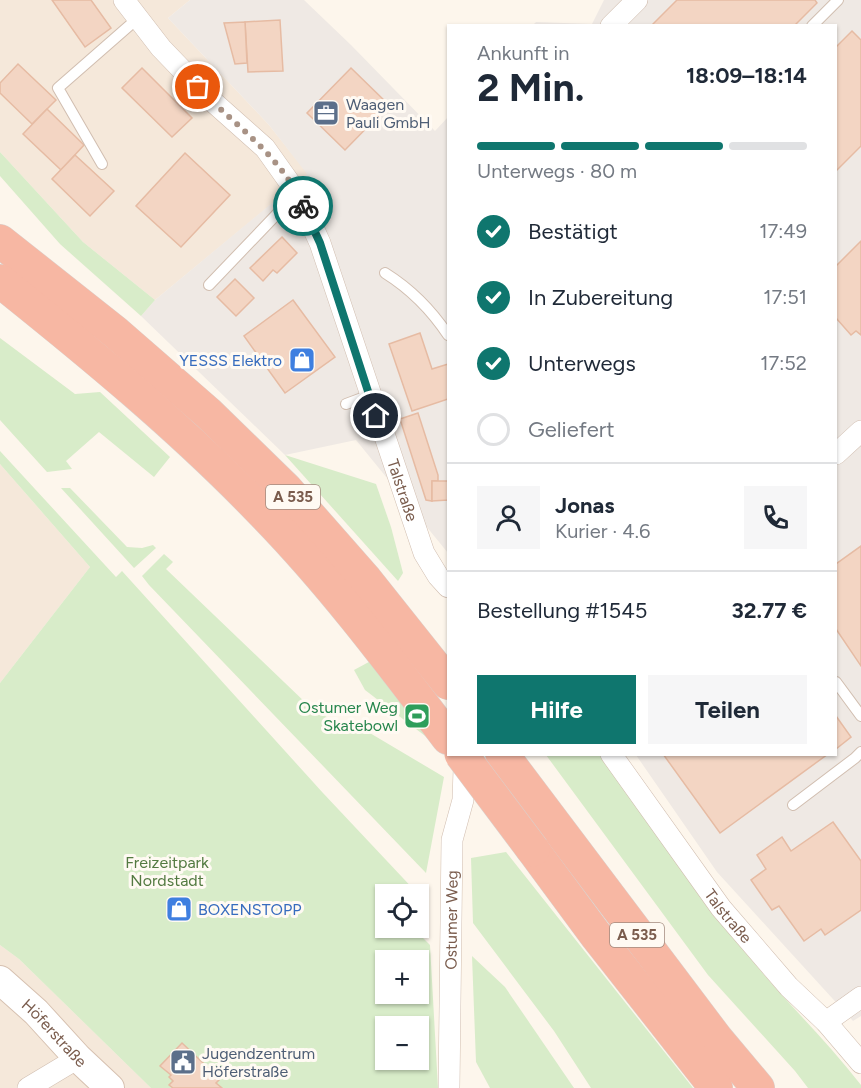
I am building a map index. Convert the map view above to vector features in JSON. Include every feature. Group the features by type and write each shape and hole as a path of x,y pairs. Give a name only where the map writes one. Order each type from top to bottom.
{"highway":[{"name":"A 535","path":"0,241 115,332 208,413 286,489 366,580 447,682"},
{"name":"A 535","path":"0,281 188,439 261,511 340,600 447,737"},
{"name":"A 535","path":"462,756 602,943 716,1088"},
{"name":"A 535","path":"511,767 702,1020 758,1088"}],"main road":[{"name":"Höferstraße","path":"0,980 36,1012 78,1058 110,1088"}],"street":[{"name":"Talstraße","path":"124,0 161,48 211,100 265,148 297,193 320,243 424,553 447,586"},
{"path":"614,24 638,0"},
{"path":"837,453 861,431"},
{"name":"Ostumer Weg","path":"450,1085 452,840 464,800 464,769 461,756"},
{"name":"Talstraße","path":"612,756 721,908 789,987 826,1022 861,1063"},
{"path":"826,1022 861,997"},
{"path":"28,1088 78,1058"}],"lane":[{"path":"814,24 837,0"},
{"path":"102,164 58,88 138,18"},
{"path":"208,285 297,193"},
{"path":"385,273 400,282 441,324 447,333"},
{"path":"346,404 370,395"},
{"path":"837,683 861,716"},
{"path":"793,805 861,752"}],"shaded area":[{"path":"0,0 190,0 168,18 269,125 308,174 155,300 83,242 0,152"},
{"path":"190,0 304,0 435,131 447,118 447,552 356,440 285,455 141,316 155,300 307,174 269,125 168,18"},
{"path":"604,0 861,0 861,1016 853,1021 717,872 637,756 837,756 837,24 592,24"},
{"path":"536,22 592,24 534,24"},
{"path":"0,464 90,567 0,683"},
{"path":"0,945 19,959 151,1088 0,1088"}],"green space":[{"path":"0,152 83,242 155,300 141,316 60,244 0,176"},
{"path":"0,338 75,394 100,392 170,457 154,477 99,432 66,461 72,469 47,472 0,420"},
{"name":"Freizeitpark Nordstadt","path":"0,451 116,577 122,571 409,884 375,884 375,938 423,938 430,945 438,1088 151,1088 19,959 0,945 0,683 90,567 0,464"},
{"path":"285,455 376,484 391,527 403,573 398,581"},
{"path":"61,488 70,488 127,547 142,548 153,545 156,548 134,568"},
{"path":"164,554 173,562 166,569 308,705 347,730 353,723 444,777 426,873 149,585 142,576"},
{"name":"Ostumer Weg Skatebowl","path":"406,642 438,683 433,742 365,690 354,670"},
{"path":"547,756 601,756 719,919 761,971 849,1070 861,1088 808,1088 708,975"},
{"path":"506,852 693,1088 591,1088 554,1031 473,923 471,858"},
{"path":"472,956 505,987 574,1088 490,1088 476,1062"}],"building":[{"path":"52,0 91,0 111,28 85,47"},
{"path":"677,0 815,0 817,3 796,24 653,24"},
{"path":"280,20 283,71 248,72 245,22"},
{"path":"245,22 247,63 235,64 224,23"},
{"path":"852,31 861,40 861,146 837,170 837,46"},
{"path":"18,64 56,100 32,124 0,93 0,83"},
{"path":"142,68 192,118 172,137 122,88"},
{"path":"351,68 389,105 345,150 307,113"},
{"path":"47,109 84,145 61,170 23,134"},
{"path":"185,153 230,195 181,247 136,206"},
{"path":"75,155 114,191 90,216 52,179"},
{"path":"282,237 297,253 277,273 273,270 263,281 250,268"},
{"path":"861,241 861,335 856,331 851,335 837,319 837,265"},
{"path":"235,279 254,298 236,316 217,297"},
{"path":"293,300 335,357 285,393 244,336"},
{"path":"420,333 432,369 447,364 447,399 412,411 389,344"},
{"path":"418,413 438,475 438,481 432,481 432,501 426,500 400,419"},
{"path":"432,481 447,481 447,500 432,501"},
{"path":"861,546 861,666 837,630 837,563"},
{"path":"837,717 851,737 837,748"},
{"path":"664,756 825,756 720,833"},
{"path":"833,822 861,861 861,910 825,935 821,929 804,941 779,906 772,910 751,880 766,869 757,855 782,837 791,851"},
{"name":"BOXENSTOPP","path":"186,902 189,909 173,916 170,909"},
{"name":"Jugendzentrum Höferstraße","path":"182,1043 220,1079 216,1083 222,1088 173,1088 169,1085 173,1081 169,1077 171,1075 160,1066"}],"way so far":[{"path":"198,87 265,148 297,193 303,206"}],"place":[{"name":"Waagen Pauli GmbH","path":"326,113"},
{"name":"YESSS Elektro","path":"302,360"},
{"name":"Ostumer Weg Skatebowl","path":"417,716"},
{"name":"BOXENSTOPP","path":"179,909"},
{"name":"Jugendzentrum Höferstraße","path":"183,1062"}],"route":[{"path":"303,206 320,243 376,416"}]}
